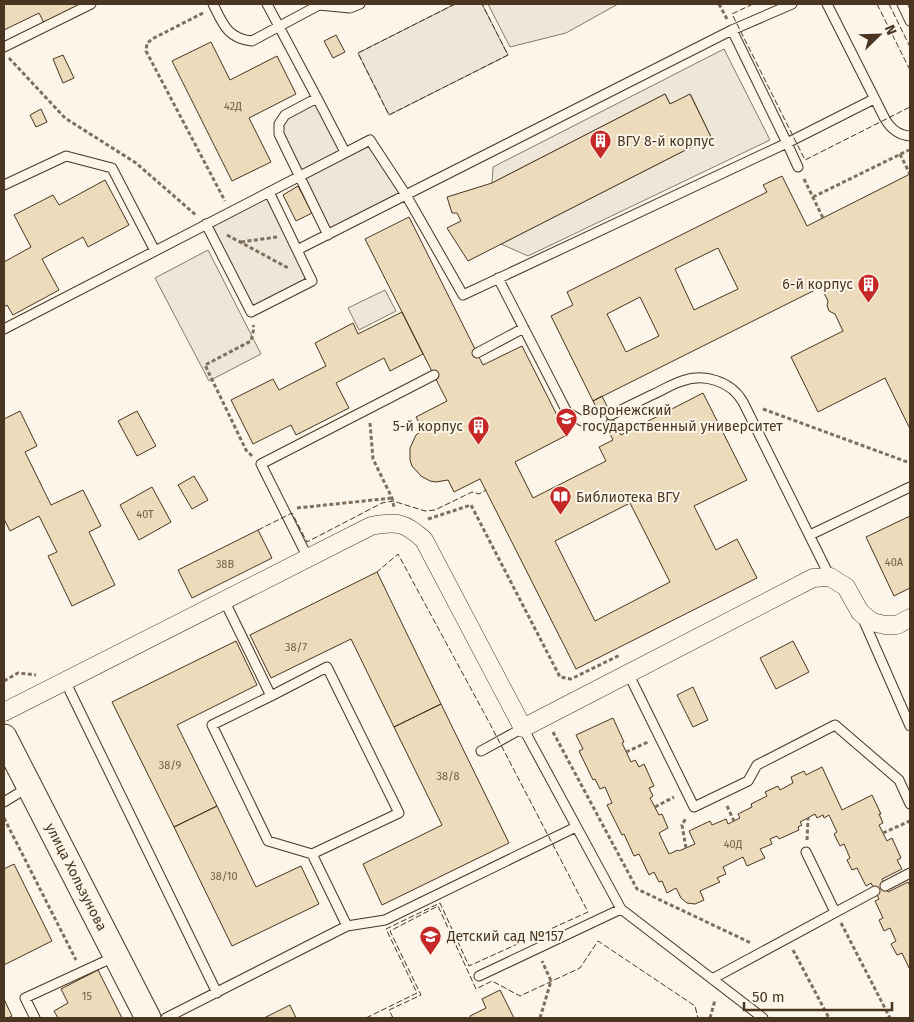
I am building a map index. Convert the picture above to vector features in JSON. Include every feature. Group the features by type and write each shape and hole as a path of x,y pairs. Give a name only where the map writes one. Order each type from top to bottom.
{"street":[{"path":"4,712 371,526 387,523 400,524 414,530 424,540 523,728 813,578 830,577 846,586 860,612 872,622 884,626 897,625 910,618"},
{"name":"улица Хользунова","path":"4,737 148,1018"}],"lane":[{"path":"4,47 91,4"},
{"path":"267,4 345,152"},
{"path":"214,6 226,29 234,37 252,41 318,5 350,8 360,4"},
{"path":"298,250 732,30 792,4"},
{"path":"827,4 890,127 898,133 910,136"},
{"path":"902,4 910,21"},
{"path":"732,30 798,167"},
{"path":"317,98 285,115 279,124 279,134 328,235"},
{"path":"4,329 370,140 406,195 463,295 787,143 874,99"},
{"path":"4,186 66,156 112,168 154,251"},
{"path":"206,224 251,312 312,281 269,192"},
{"path":"498,278 567,412 582,421 602,420"},
{"path":"477,353 524,328"},
{"path":"308,558 261,464 434,375"},
{"path":"611,415 682,381 698,378 714,379 728,386 743,402 830,577"},
{"path":"810,535 910,487"},
{"path":"224,600 271,696"},
{"path":"860,612 910,726"},
{"path":"327,667 399,812 312,854 268,842 212,725 271,696 327,667"},
{"path":"628,673 694,807 748,781 757,765 835,725 898,780 910,804"},
{"path":"65,681 216,993"},
{"path":"481,750 523,728 621,909 763,1018"},
{"path":"4,802 30,787"},
{"path":"166,1018 347,926 385,920 576,827"},
{"path":"806,852 835,912"},
{"path":"312,854 347,926"},
{"path":"885,886 910,873"},
{"path":"715,982 765,950 875,891"},
{"path":"479,976 621,909"},
{"path":"35,1018 25,998 116,956"}],"path":[{"path":"214,6 154,38 148,43 146,51 231,211"},
{"path":"4,53 65,118 136,163 206,224 312,281"},
{"path":"813,197 910,149"},
{"path":"900,154 910,174"},
{"path":"798,167 823,218"},
{"path":"241,242 290,236"},
{"path":"251,312 254,328 251,341 205,365 246,450 261,464"},
{"path":"743,402 910,463"},
{"path":"369,408 372,459 392,498 395,513"},
{"path":"284,509 392,498"},
{"path":"423,520 471,505 560,677 571,679 622,654"},
{"path":"544,716 638,889 765,950"},
{"path":"626,752 660,736"},
{"path":"655,807 687,791"},
{"path":"686,848 682,825 694,807"},
{"path":"4,818 82,972"},
{"path":"806,852 808,818"},
{"path":"883,833 910,821"},
{"path":"835,912 890,1018"},
{"path":"787,938 829,1018"},
{"path":"537,949 551,981 540,1018"},
{"path":"710,1018 715,982"}],"shaded area":[{"path":"455,4 482,4 508,55 389,115 358,53"},
{"path":"488,4 618,4 566,33 510,47"},
{"path":"724,49 770,140 528,256 501,244 711,137 691,95 670,104 665,94 492,183 493,167"},
{"path":"317,98 344,152 370,140 406,195 328,235 279,134 285,115"},
{"path":"269,192 312,281 251,312 206,224"},
{"path":"208,250 261,354 209,381 155,278"},
{"path":"385,290 396,311 359,330 348,308"}],"building":[{"path":"4,4 83,4 44,23 39,13 4,30"},
{"path":"336,35 345,52 333,58 324,41"},
{"path":"211,42 230,80 277,56 296,94 249,118 271,162 232,181 172,61"},
{"path":"63,55 74,78 63,83 53,59"},
{"name":"ВГУ 8-й корпус","path":"665,94 670,104 690,94 711,137 468,261 447,228 461,221 457,213 452,213 447,197 492,183"},
{"path":"41,109 47,122 36,127 30,115"},
{"name":"6-й корпус","path":"910,174 910,429 885,378 818,412 791,357 843,331 835,314 829,311 828,301 821,287 593,401 551,316 573,305 567,292 767,192 763,185 782,176 807,226","holes":["718,248 738,289 694,310 675,269","640,297 659,336 626,352 607,314"]},
{"path":"105,180 129,225 88,247 83,237 42,259 59,290 13,315 7,305 4,307 4,262 31,247 14,215 53,195 59,205"},
{"path":"298,186 312,213 296,221 283,195"},
{"name":"5-й корпус","path":"409,217 483,365 522,346 567,435 515,462 533,498 606,461 599,447 613,440 593,401 602,396 621,435 703,393 747,480 694,506 716,550 737,539 757,578 576,669 480,479 454,492 448,480 430,481 421,476 412,466 410,448 416,435 423,430 416,417 447,401 365,239","holes":["630,503 670,582 595,621 555,541"]},
{"path":"402,312 423,354 390,371 384,358 336,383 349,408 296,435 291,425 253,444 231,400 273,379 279,390 326,366 315,343 353,323 358,334"},
{"path":"20,411 37,446 25,452 51,505 83,490 101,526 89,532 115,585 72,606 48,556 57,552 39,516 10,531 4,519 4,419"},
{"path":"137,411 156,446 137,456 118,421"},
{"path":"194,476 208,500 192,509 178,485"},
{"path":"152,487 171,522 139,540 120,505"},
{"path":"910,516 910,588 894,596 866,537"},
{"path":"258,530 272,558 192,598 178,570"},
{"path":"377,572 441,704 394,727 351,639 271,678 250,635"},
{"path":"236,641 257,685 177,725 217,806 174,827 112,702"},
{"path":"793,641 809,672 776,689 760,658"},
{"path":"693,687 708,720 693,727 677,695"},
{"path":"441,704 509,843 382,905 363,864 442,825 394,727"},
{"path":"613,718 631,762 635,760 639,767 644,764 654,786 649,788 653,796 650,798 659,815 662,814 668,828 659,833 669,854 695,844 689,831 710,821 712,825 726,819 728,824 740,818 738,814 752,807 751,804 767,796 765,792 778,786 780,790 793,783 791,777 804,771 806,775 822,767 842,810 872,795 881,814 879,814 883,823 879,825 887,841 892,838 901,858 897,860 902,869 882,879 888,892 908,882 910,886 910,970 902,953 897,955 891,944 896,941 890,928 884,931 879,920 883,918 875,901 879,899 871,883 866,886 857,868 852,870 847,860 850,858 844,844 840,846 834,834 837,832 829,815 824,818 823,815 817,818 815,814 800,822 802,825 798,827 799,830 779,839 777,836 770,839 772,844 760,849 765,858 747,866 743,857 723,867 726,874 717,878 720,882 700,891 704,900 695,904 687,903 681,898 676,888 667,893 662,881 659,882 654,872 649,875 639,854 634,856 607,805 612,803 605,787 600,789 595,779 593,780 579,751 583,749 576,735"},
{"path":"217,806 256,887 301,866 319,904 232,946 174,827"},
{"path":"14,864 52,941 4,965 4,869"},
{"path":"98,970 122,1018 58,1018 54,1011 68,1003 61,989"},
{"path":"500,990 514,1018 471,1018 470,1016 486,1008 482,999"},
{"path":"4,999 12,1016 8,1018 4,1018"},
{"path":"290,1005 296,1018 264,1018"}],"fence":[{"path":"455,4 358,53 389,115 508,55 482,4"},
{"path":"753,4 732,14 805,160 910,107"},
{"path":"877,4 910,70"},
{"path":"889,4 910,47"},
{"path":"258,530 292,513 307,542 382,503 393,501 425,511 435,510 472,492 479,494 486,490"},
{"path":"366,1018 417,993 386,929 440,903 469,966 588,912 489,722 398,554 377,572"},
{"path":"393,1018 389,1010 421,995 390,931 438,906 476,989 492,981 520,996 580,968 598,941 695,1006 698,1018"}],"place":[{"name":"ВГУ 8-й корпус","path":"601,160"},
{"name":"6-й корпус","path":"869,303"},
{"name":"Воронежский государственный университет","path":"566,437"},
{"name":"5-й корпус","path":"479,445"},
{"name":"Библиотека ВГУ","path":"560,516"},
{"name":"Детский сад №157","path":"431,955"}]}
